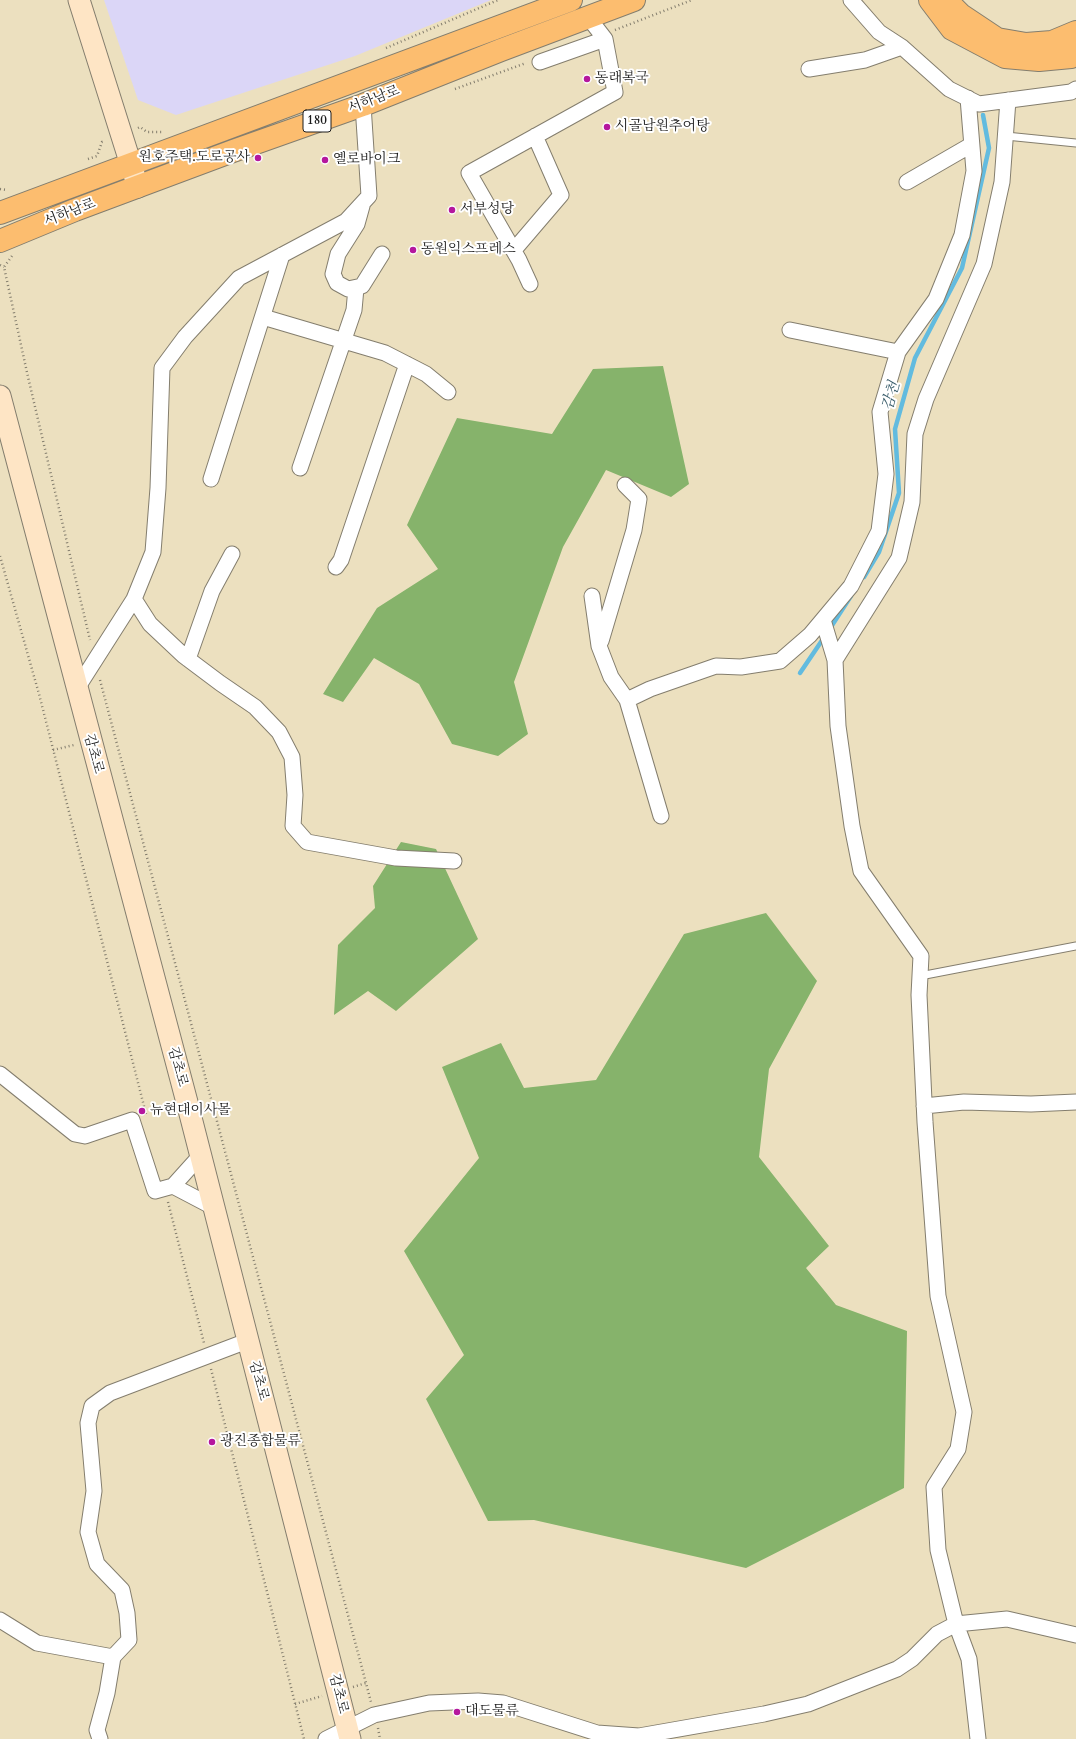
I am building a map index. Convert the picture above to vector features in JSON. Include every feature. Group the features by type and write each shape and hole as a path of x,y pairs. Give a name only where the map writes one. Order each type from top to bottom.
{"main road":[{"path":"79,0 138,187"},
{"name":"서하남로","path":"0,213 571,0"},
{"name":"서하남로","path":"0,241 138,187 363,105 501,50 634,0"},
{"path":"930,0 952,29 1005,57 1039,60 1076,55"},
{"path":"946,0 961,15 997,39 1026,44 1052,42 1076,32"},
{"path":"44,223 37,218 37,209 73,195 87,180"},
{"path":"0,257 20,232"},
{"name":"감초로","path":"0,396 76,690 200,1156 348,1734"}],"street":[{"path":"851,0 880,32 902,47 949,89 979,104 1071,92 1076,89"},
{"path":"530,284 514,250 469,173 615,92 605,39 588,17"},
{"path":"540,62 605,39"},
{"path":"809,69 865,60 902,47"},
{"path":"627,700 716,666 741,667 780,661 823,621 851,586 879,531 886,474 880,412 898,352 936,300 962,235 974,172 968,98"},
{"path":"833,654 899,558 912,502 915,434 926,399 984,264 1002,182 1008,100"},
{"path":"76,690 134,599 153,552 158,488 162,368 185,337 239,278 346,221 369,196 363,105"},
{"path":"514,250 561,195 535,136"},
{"path":"907,182 971,145"},
{"path":"362,203 357,224 338,254 333,274 337,283 348,290 362,286 382,254"},
{"path":"211,479 282,255"},
{"path":"300,468 354,310 356,288"},
{"path":"263,317 385,353 426,374 448,392"},
{"path":"790,330 898,352"},
{"path":"336,567 340,560 407,364"},
{"path":"600,646 634,530 639,499 625,485"},
{"path":"188,659 212,591 232,554"},
{"path":"592,596 600,646 611,677 627,700 661,816"},
{"path":"134,599 150,624 188,659 256,707 279,732 292,757 295,795 293,826 307,842 396,858 454,861"},
{"path":"823,621 833,654 838,726 852,826 861,871 921,956 919,995 924,1106 938,1296 964,1412 958,1448 934,1487 938,1550 956,1624 970,1659 978,1739"},
{"path":"0,1074 75,1134 85,1136 132,1120 156,1191 173,1186 200,1156"},
{"path":"924,1106 964,1102 1031,1104 1076,1102"},
{"path":"173,1186 213,1207"},
{"path":"100,1739 97,1730 107,1693 113,1657 129,1640 127,1613 122,1590 97,1564 88,1532 94,1491 88,1423 92,1406 110,1393 247,1341"},
{"path":"0,1620 37,1643 113,1657"},
{"path":"326,1739 348,1734 374,1715 429,1703 478,1701 503,1702 597,1733 639,1736 764,1714 808,1704 897,1669 912,1659 937,1634 956,1624 1007,1620 1076,1635"}],"lane":[{"path":"1006,136 1076,142"},
{"path":"920,976 1076,946"}],"path":[{"path":"383,50 498,0"},
{"path":"97,156 102,142"},
{"path":"0,265 4,267 28,377 95,661 380,1739"}],"shaded area":[{"path":"104,0 491,0 355,56 176,115 138,100"}],"green space":[{"path":"663,366 689,484 671,497 606,470 563,547 514,682 528,734 498,756 452,744 419,684 374,658 343,702 323,694 377,608 438,569 407,525 457,418 552,434 593,369"},
{"path":"401,842 436,849 478,939 396,1011 368,991 334,1015 338,945 375,908 373,886"},
{"path":"766,913 817,981 769,1069 759,1157 829,1246 806,1268 836,1305 907,1331 904,1488 746,1568 534,1520 488,1521 426,1399 464,1355 404,1251 479,1158 442,1067 501,1043 524,1088 596,1080 684,934"}],"waterway":[{"name":"감천","path":"864,577 879,552 899,493 895,429 915,358 962,268 989,148 983,115"},
{"name":"감천","path":"829,630 851,596"},
{"name":"감천","path":"800,673 825,636"}],"place":[{"name":"동래복국","path":"587,79"},
{"name":"시골남원추어탕","path":"607,127"},
{"name":"원호주택.도로공사","path":"258,158"},
{"name":"옐로바이크","path":"325,160"},
{"name":"서부성당","path":"452,210"},
{"name":"동원익스프레스","path":"413,250"},
{"name":"뉴현대이사몰","path":"142,1111"},
{"name":"광진종합물류","path":"212,1442"},
{"name":"대도물류","path":"457,1712"}]}
